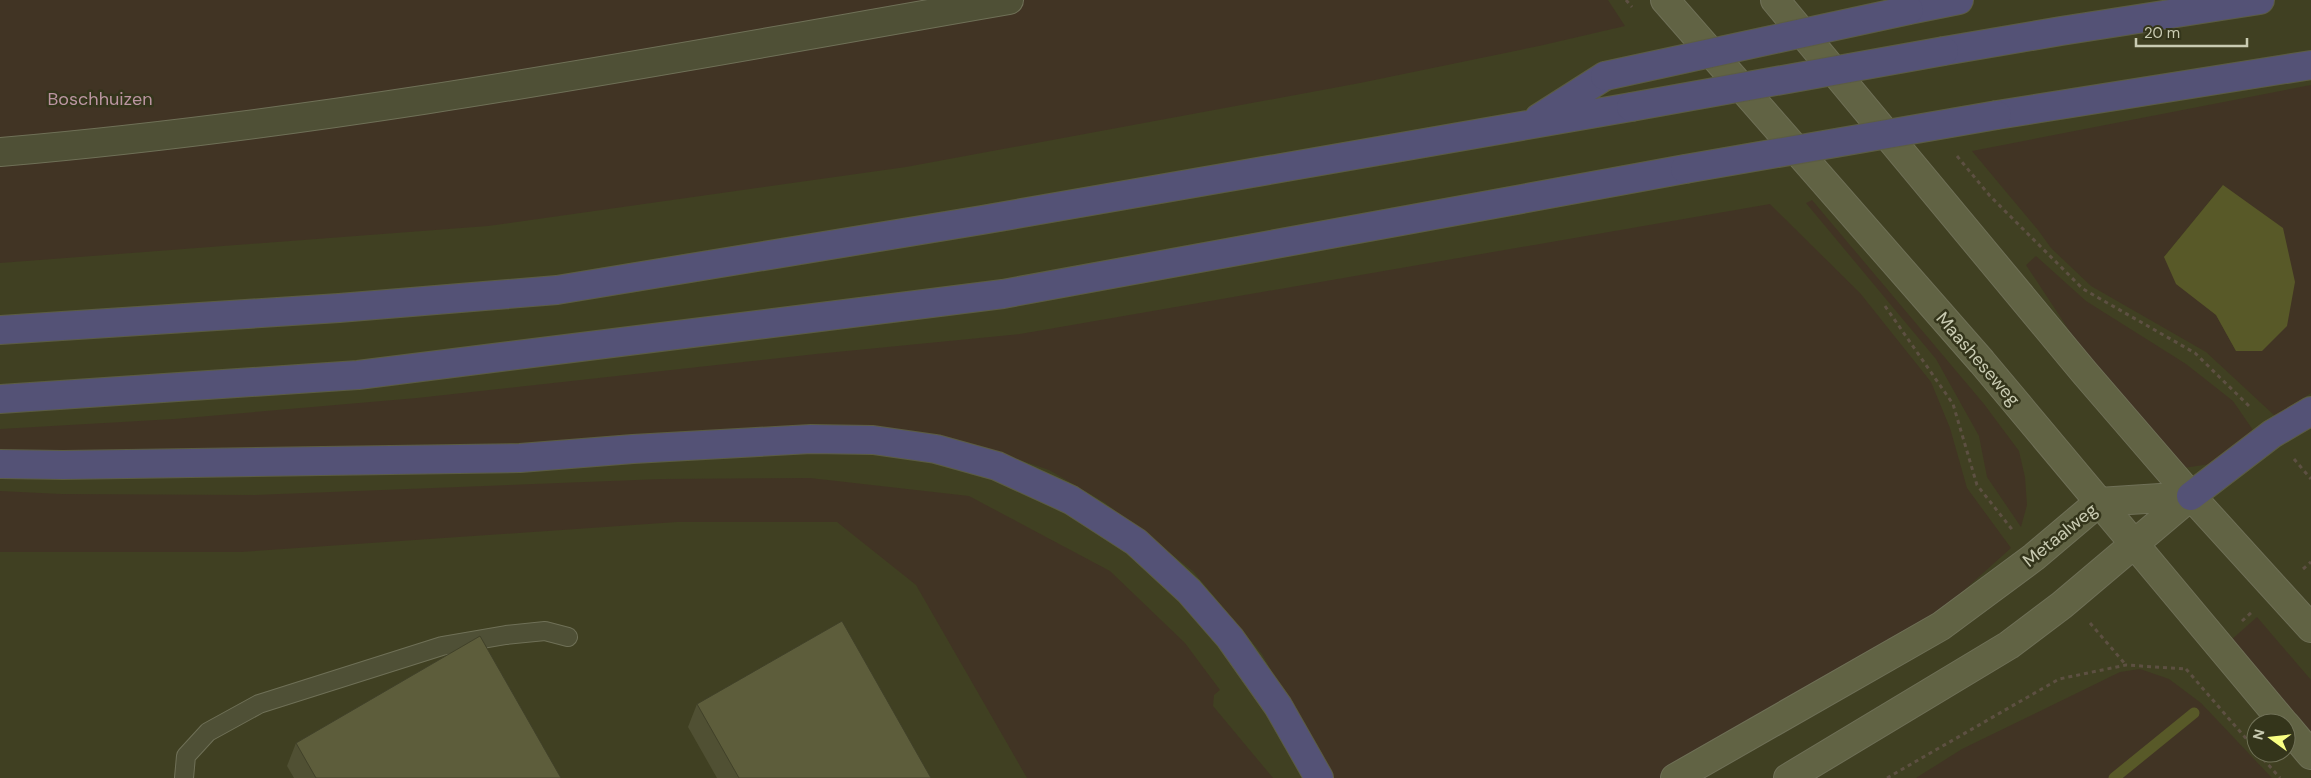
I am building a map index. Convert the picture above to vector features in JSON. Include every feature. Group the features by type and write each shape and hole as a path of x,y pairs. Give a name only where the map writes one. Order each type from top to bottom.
{"highway":[{"path":"1525,126 1605,76 1959,0"},
{"path":"0,330 339,308 557,290 992,218 1944,51 2260,0"},
{"path":"0,399 358,376 1003,294 1686,169 1997,115 2311,65"},
{"path":"2191,496 2272,434 2311,411"},
{"path":"0,464 63,465 520,458 633,449 811,440 873,440 936,449 998,466 1071,500 1136,542 1189,591 1230,638 1278,706 1319,778"}],"main road":[{"name":"Maasheseweg","path":"1665,0 1982,362 2276,713"},
{"path":"1775,0 2084,372 2191,496 2311,628"},
{"name":"Metaalweg","path":"1675,778 1941,626 2034,557 2099,502 2191,496"},
{"path":"1788,778 2009,645 2070,598 2191,496"},
{"name":"Maasheseweg","path":"2296,737 2311,755"}],"street":[{"path":"0,152 99,143 411,104 1009,0"}],"lane":[{"path":"184,778 186,756 208,732 259,704 442,646 506,635 545,631 568,637"}],"path":[{"path":"1626,0 1632,8"},
{"path":"1952,151 1990,196 2083,289 2195,353 2242,397 2311,479"},
{"path":"1880,298 1953,404 1977,485 2034,557"},
{"path":"1887,778 2059,679 2126,665 2186,669 2311,562"},
{"path":"2070,598 2126,665"},
{"path":"2186,669 2246,739"},
{"path":"2267,763 2280,778"}],"green space":[{"name":"Boschhuizen","path":"0,0 1608,0 1625,26 1360,83 906,167 488,226 0,263"},
{"path":"2311,85 2311,393 2275,416 2206,352 2091,286 2051,248 1972,151","holes":["2223,185 2236,351 2216,315 2164,257"]},
{"path":"1812,200 1984,404 2019,451 2025,477 2027,505 2021,527 1987,477 1979,436 1936,359 1806,203"},
{"path":"1770,204 1860,293 1931,382 1950,428 1967,488 2011,548 1932,619 1705,778 1331,778 1262,654 1193,571 1104,502 1049,470 966,442 865,426 383,450 183,456 0,450 0,429 174,419 417,398 816,354 1020,334"},
{"path":"2036,256 2086,301 2186,364 2233,401 2255,433 2210,464 2184,468 2100,377 2026,265"},
{"path":"810,478 969,496 1110,571 1185,643 1220,690 1214,695 1213,706 1273,778 1027,778 916,585 837,522 677,522 241,552 0,552 0,491 61,494 254,495 662,479"},
{"path":"2257,617 2311,680 2311,735 2296,718 2296,713 2292,713 2230,641"},
{"path":"2140,669 2169,679 2201,703 2246,751 2246,763 2258,763 2272,778 1916,778 1962,749 2120,672"}],"shaded area":[{"path":"2223,185 2283,228 2295,282 2287,326 2262,351 2236,351 2216,315 2176,284 2164,257"}],"building":[{"path":"842,621 931,778 739,778 697,704"},
{"path":"480,636 561,778 316,778 296,743"}],"waterway":[{"path":"2114,778 2194,713"}]}
